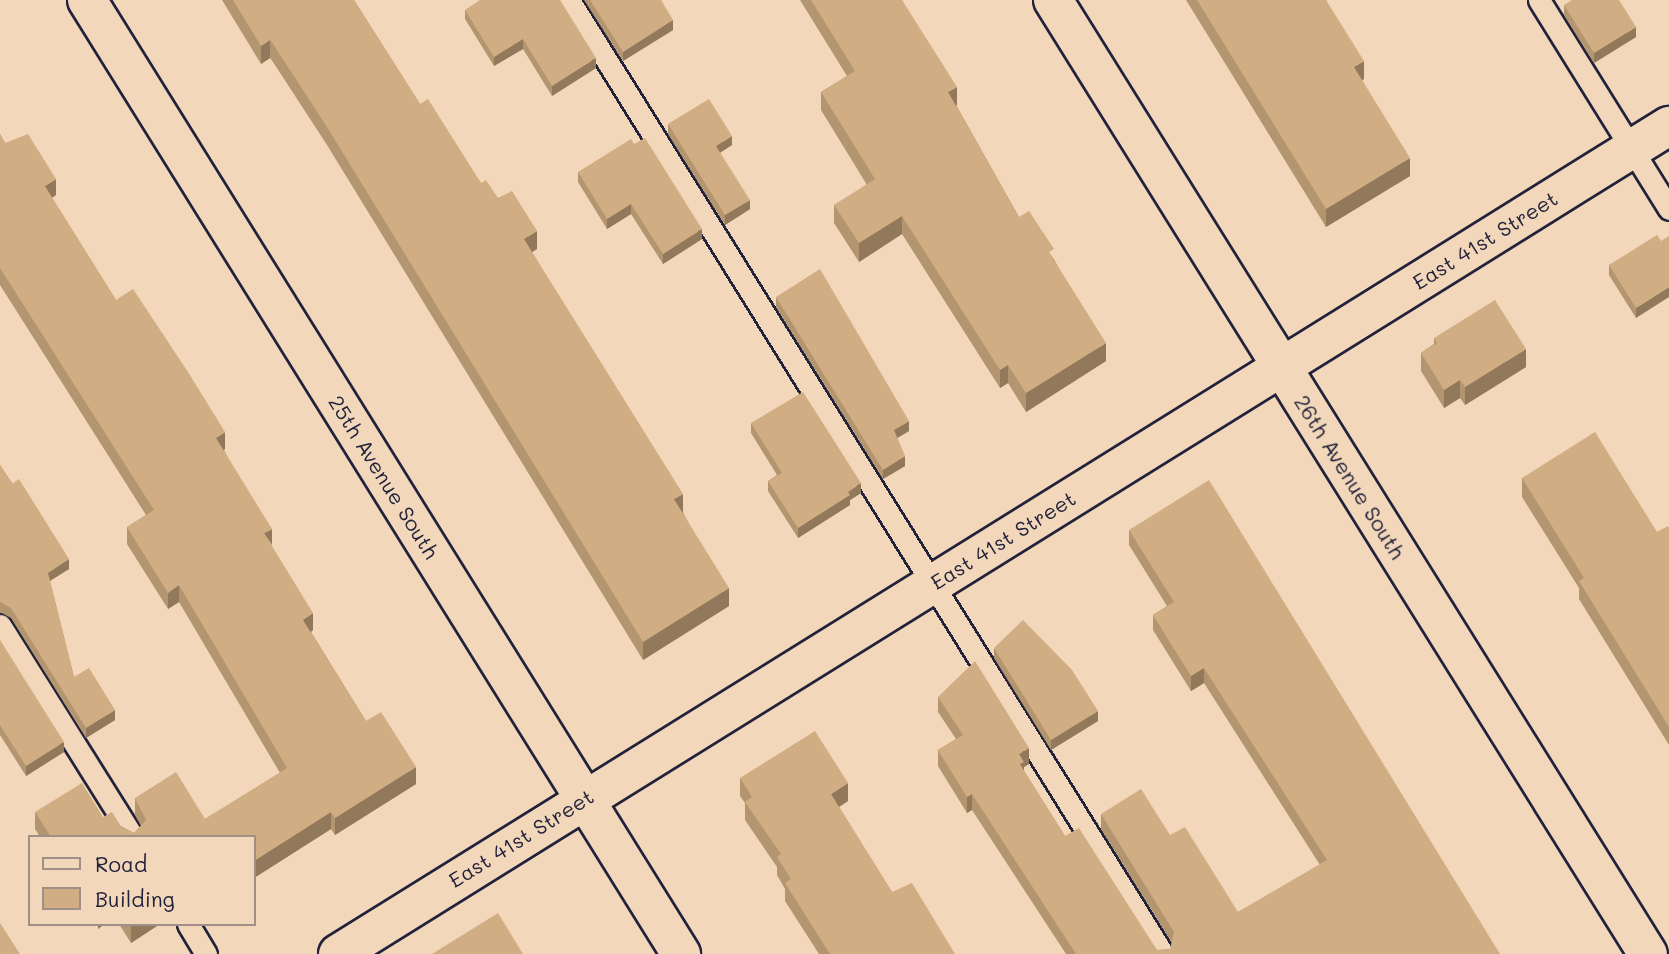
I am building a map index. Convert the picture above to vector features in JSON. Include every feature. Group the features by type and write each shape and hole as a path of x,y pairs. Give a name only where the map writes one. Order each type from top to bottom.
{"street":[{"name":"25th Avenue South","path":"87,0 681,954"},
{"name":"26th Avenue South","path":"1053,0 1648,954"},
{"name":"East 41st Street","path":"338,954 584,798 934,584 1669,126"}],"lane":[{"path":"569,0 1163,954"},
{"path":"1539,0 1669,209"},
{"path":"0,625 132,835"},
{"path":"189,926 206,954"}],"building":[{"path":"233,0 354,0 420,104 428,99 481,183 486,180 498,198 512,191 537,231 524,239 683,494 674,499 729,588 643,642 327,127 273,44 270,40 261,46"},
{"path":"480,0 560,0 596,58 552,86 523,39 494,57 465,10"},
{"path":"590,0 661,0 673,20 623,52"},
{"path":"811,0 902,0 957,87 948,92 1019,217 1029,211 1054,249 1049,252 1106,343 1026,393 1008,365 1000,370 902,216 859,243 834,205 875,179 821,92 855,71"},
{"path":"1197,0 1326,0 1364,61 1354,67 1410,158 1326,209"},
{"path":"1572,0 1619,0 1636,27 1594,53 1564,5"},
{"path":"709,99 732,136 716,146 750,200 725,215 668,124"},
{"path":"0,134 5,143 28,134 56,179 45,186 116,300 133,289 225,432 216,438 272,529 264,533 313,613 303,620 366,721 381,712 416,767 335,818 331,812 256,860 256,835 50,835 35,812 82,783 103,817 112,812 122,828 134,833 146,820 135,798 176,772 205,819 287,768 179,585 168,593 127,527 154,510 0,268"},
{"path":"645,138 702,229 663,254 631,204 607,219 578,172 631,139 634,144"},
{"path":"1657,235 1661,241 1669,236 1669,287 1636,308 1609,265"},
{"path":"820,269 909,421 894,430 905,456 883,470 776,297"},
{"path":"1495,300 1526,349 1465,387 1460,380 1444,390 1421,353 1437,343 1434,338"},
{"path":"803,392 861,483 848,492 850,495 798,528 768,481 782,473 751,423"},
{"path":"1595,432 1657,532 1668,526 1669,528 1669,727 1579,581 1584,578 1522,478"},
{"path":"0,465 12,484 19,479 69,559 48,573 74,677 89,668 115,710 86,728 11,608 0,602"},
{"path":"1209,480 1500,954 1076,954 972,794 967,797 938,750 963,735 938,697 975,661 1029,748 1019,754 1024,762 1020,764 1065,836 1079,828 1157,950 1170,949 1174,932 1101,814 1141,789 1170,835 1185,827 1238,912 1327,860 1204,668 1191,676 1153,615 1174,602 1129,530"},
{"path":"1023,620 1072,670 1098,711 1051,740 994,648"},
{"path":"0,640 64,742 26,766 0,725"},
{"path":"815,731 848,783 831,794 892,892 912,883 955,954 830,954 785,883 791,879 777,857 781,854 745,802 752,797 740,778"},
{"path":"498,913 523,954 432,954"},
{"path":"0,923 20,954 0,954"}]}
